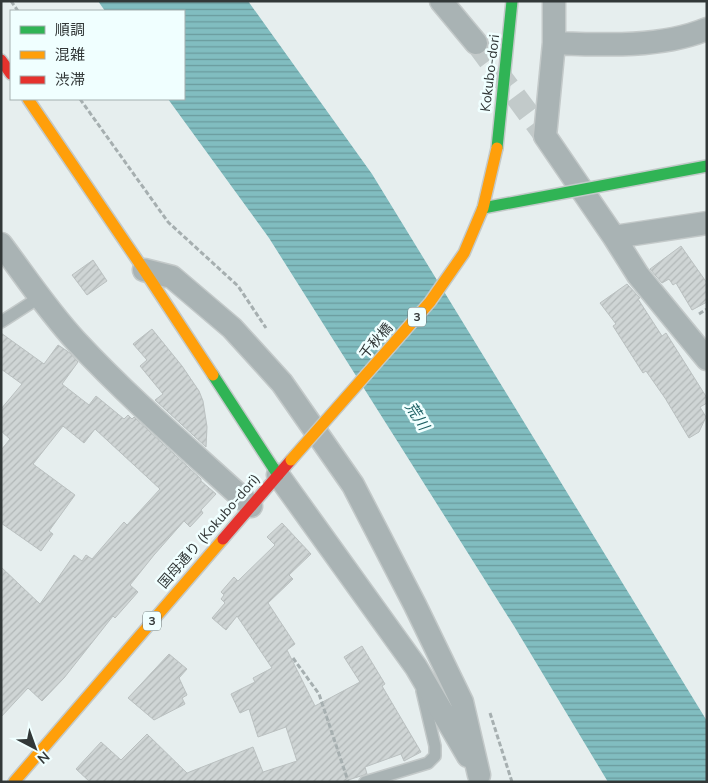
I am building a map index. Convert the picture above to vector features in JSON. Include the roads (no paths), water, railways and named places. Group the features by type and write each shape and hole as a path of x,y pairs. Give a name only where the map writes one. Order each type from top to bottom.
{"main road":[{"name":"Kokubo-dori","path":"497,148 512,1"},
{"path":"1,60 10,73"},
{"path":"29,100 144,270 285,467"},
{"name":"千秋橋","path":"285,467 430,302 464,253 483,208 497,148"},
{"path":"483,208 707,166"},
{"name":"国母通り (Kokubo-dori)","path":"14,782 285,467"}],"street":[{"path":"442,1 476,44"},
{"path":"554,1 554,43 546,136 638,275 707,359"},
{"path":"554,43 618,46 690,36 707,29"},
{"path":"614,237 707,223"},
{"path":"1,244 75,340 143,407 251,506"},
{"path":"144,270 172,277 232,328 282,383 353,485 415,605 462,702 481,778"},
{"path":"285,467 416,667 481,778"}],"lane":[{"path":"1,322 40,297"},
{"path":"365,782 428,764 435,756 435,746 416,667"}],"water":[{"name":"荒川","path":"98,1 248,1 372,174 707,721 707,782 608,782 514,626 269,238 169,100 185,100 185,10 104,10"}],"tunnel":[{"path":"476,43 545,136"}]}
